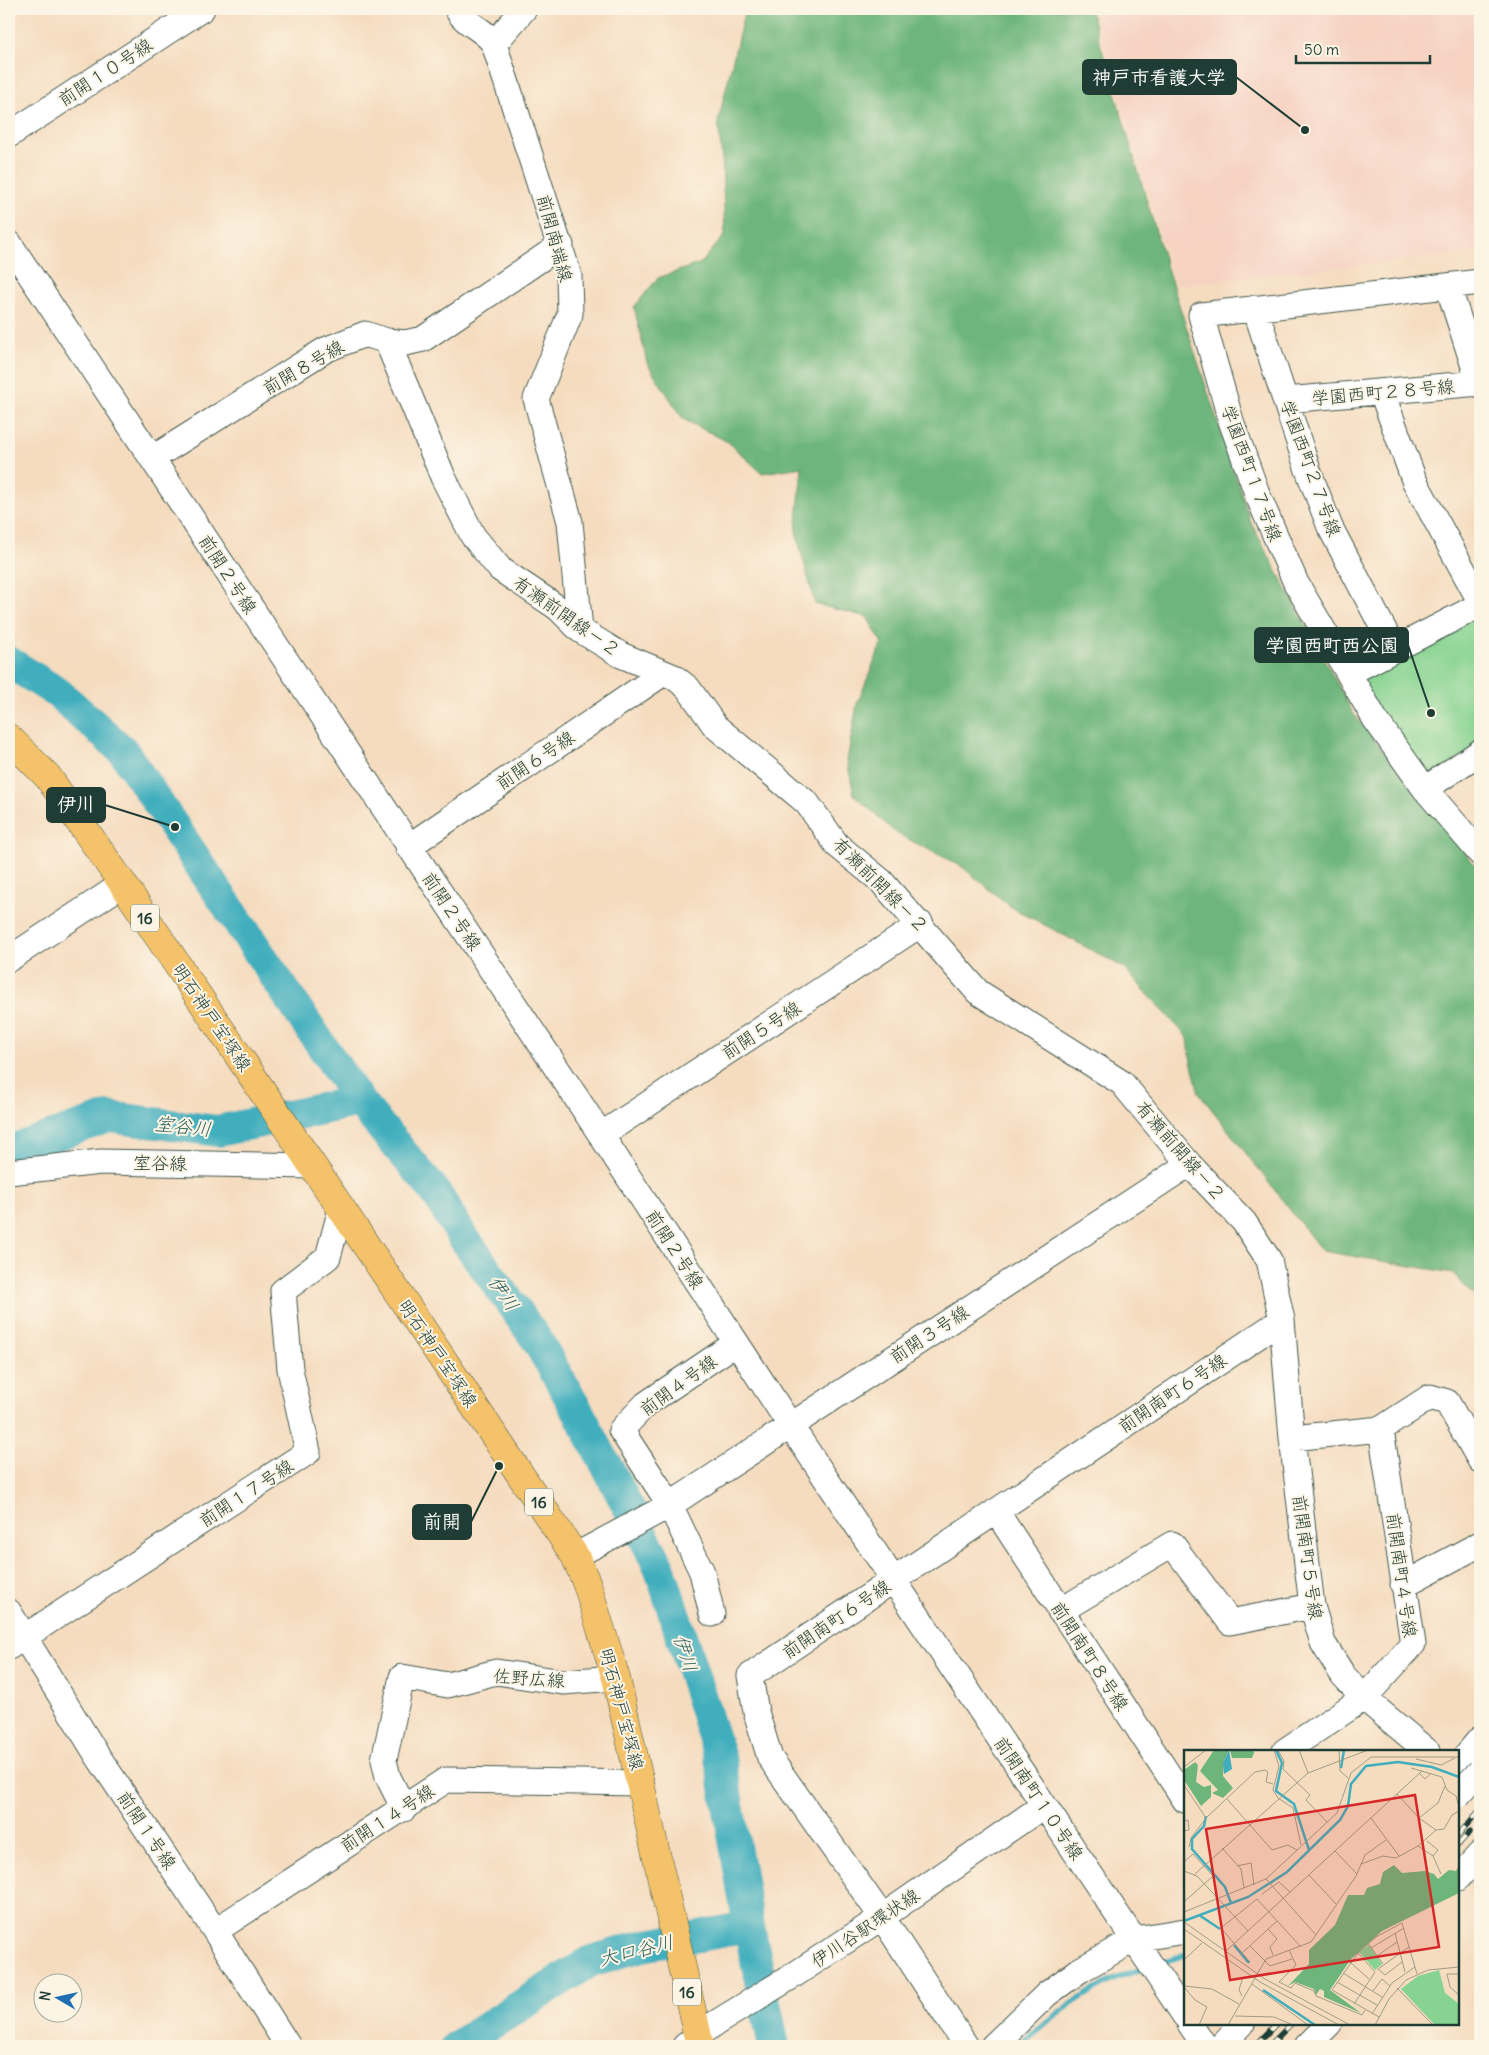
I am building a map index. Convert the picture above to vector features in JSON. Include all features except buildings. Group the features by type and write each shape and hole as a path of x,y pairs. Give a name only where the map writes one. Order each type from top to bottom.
{"main road":[{"name":"明石神戸宝塚線","path":"9,738 48,777 123,884 341,1209 583,1552 587,1584 616,1678 642,1783 674,1939 698,2039"}],"street":[{"name":"前開１０号線","path":"9,135 202,9"},
{"name":"前開南端線","path":"457,9 472,24 488,34 494,44 561,245 569,276 570,314 536,400 570,522 580,630"},
{"path":"494,44 524,9"},
{"name":"前開２号線","path":"9,243 408,847 601,1135 894,1581"},
{"name":"前開８号線","path":"152,458 325,350 365,334 387,341 405,343 423,339 561,245"},
{"name":"学園西町１７号線","path":"1480,282 1201,315 1231,421 1258,496 1296,583 1375,719 1425,789 1480,853"},
{"path":"1448,286 1480,384"},
{"name":"学園西町２７号線","path":"1254,308 1308,470 1330,527 1394,649"},
{"name":"有瀬前開線－２","path":"387,341 444,477 473,536 500,569 558,608 580,630 620,655 674,678 688,688 715,726 807,803 837,845 881,881 921,924 978,992 1122,1083 1189,1164 1244,1222 1269,1260 1282,1320"},
{"name":"学園西町２８号線","path":"1286,400 1480,384"},
{"path":"1382,393 1414,480 1480,601"},
{"path":"1349,672 1480,605"},
{"name":"前開６号線","path":"408,847 662,674"},
{"path":"1425,789 1480,752"},
{"path":"9,959 123,884"},
{"name":"前開５号線","path":"601,1135 921,924"},
{"name":"室谷線","path":"9,1172 101,1162 312,1166"},
{"name":"前開３号線","path":"670,1505 1189,1164"},
{"name":"前開１７号線","path":"17,1642 308,1452 290,1369 283,1291 328,1256 341,1209"},
{"name":"前開南町５号線","path":"1282,1320 1292,1438 1312,1606 1323,1643 1343,1675 1364,1698 1426,1750"},
{"name":"前開南町６号線","path":"966,2046 882,1917 770,1758 756,1712 750,1676 1282,1320"},
{"name":"前開４号線","path":"670,1505 621,1430 646,1404 736,1343"},
{"path":"1292,1438 1382,1429 1430,1397 1447,1402 1480,1460"},
{"name":"前開南町４号線","path":"1286,1750 1364,1698 1413,1644 1382,1429"},
{"path":"583,1552 670,1505 702,1572 712,1614"},
{"name":"前開南町８号線","path":"996,1511 1184,1798"},
{"path":"1060,1611 1172,1544 1230,1622 1312,1606"},
{"path":"1403,1585 1480,1544"},
{"name":"前開南町１０号線","path":"894,1581 1184,2014"},
{"name":"前開１号線","path":"9,1612 17,1642 97,1755 215,1931 288,2046"},
{"name":"佐野広線","path":"404,1809 388,1777 384,1760 402,1677 448,1685 496,1672 563,1682 616,1678"},
{"path":"1459,1764 1480,1740"},
{"path":"1459,1794 1480,1771"},
{"path":"1459,1777 1480,1791"},
{"name":"前開１４号線","path":"215,1931 446,1780 642,1783"},
{"name":"伊川谷駅環状線","path":"698,2039 882,1917 1043,1806"},
{"path":"1459,1877 1480,1854"},
{"path":"1459,1895 1480,1874"},
{"path":"993,2046 1047,1994 1080,1970 1138,1943 1184,1931"},
{"path":"1191,2025 1205,2046"},
{"path":"1214,2046 1233,2025"},
{"path":"1221,2046 1241,2025"},
{"path":"1296,2046 1317,2025"},
{"path":"1307,2046 1328,2025"}],"shaded area":[{"path":"1092,9 1480,9 1480,252 1176,285"}],"green space":[{"path":"745,9 1090,9 1166,265 1251,523 1353,713 1480,871 1480,1303 1453,1273 1322,1251 1199,1093 1190,1057 1188,1038 1123,967 1011,907 961,866 896,833 854,795 847,761 857,704 882,643 867,617 815,604 796,532 802,467 762,473 728,442 683,419 647,363 634,307 658,278 701,263 725,235 722,158 718,122"},
{"path":"1480,611 1480,743 1435,776 1421,773 1362,683 1364,670"}],"waterway":[{"name":"伊川","path":"9,662 58,693 123,751 359,1101 434,1190 461,1234 537,1340 581,1417 659,1566 720,1758 749,1927 774,2046"},
{"name":"室谷川","path":"9,1151 109,1117 218,1131 359,1101"},
{"name":"大口谷川","path":"457,2046 591,1961 642,1946 749,1927"},
{"path":"1159,1963 1184,1955"},
{"path":"1017,2046 1047,2022 1093,1990 1145,1968"}],"railway":[{"path":"1459,1834 1480,1810"},
{"path":"1459,1844 1470,1832"},
{"path":"1255,2046 1275,2025"},
{"path":"1269,2046 1290,2025"}],"place":[{"name":"神戸市看護大学","path":"1305,130"},
{"name":"学園西町西公園","path":"1431,713"},
{"name":"伊川","path":"175,827"},
{"name":"前開","path":"499,1466"}]}
